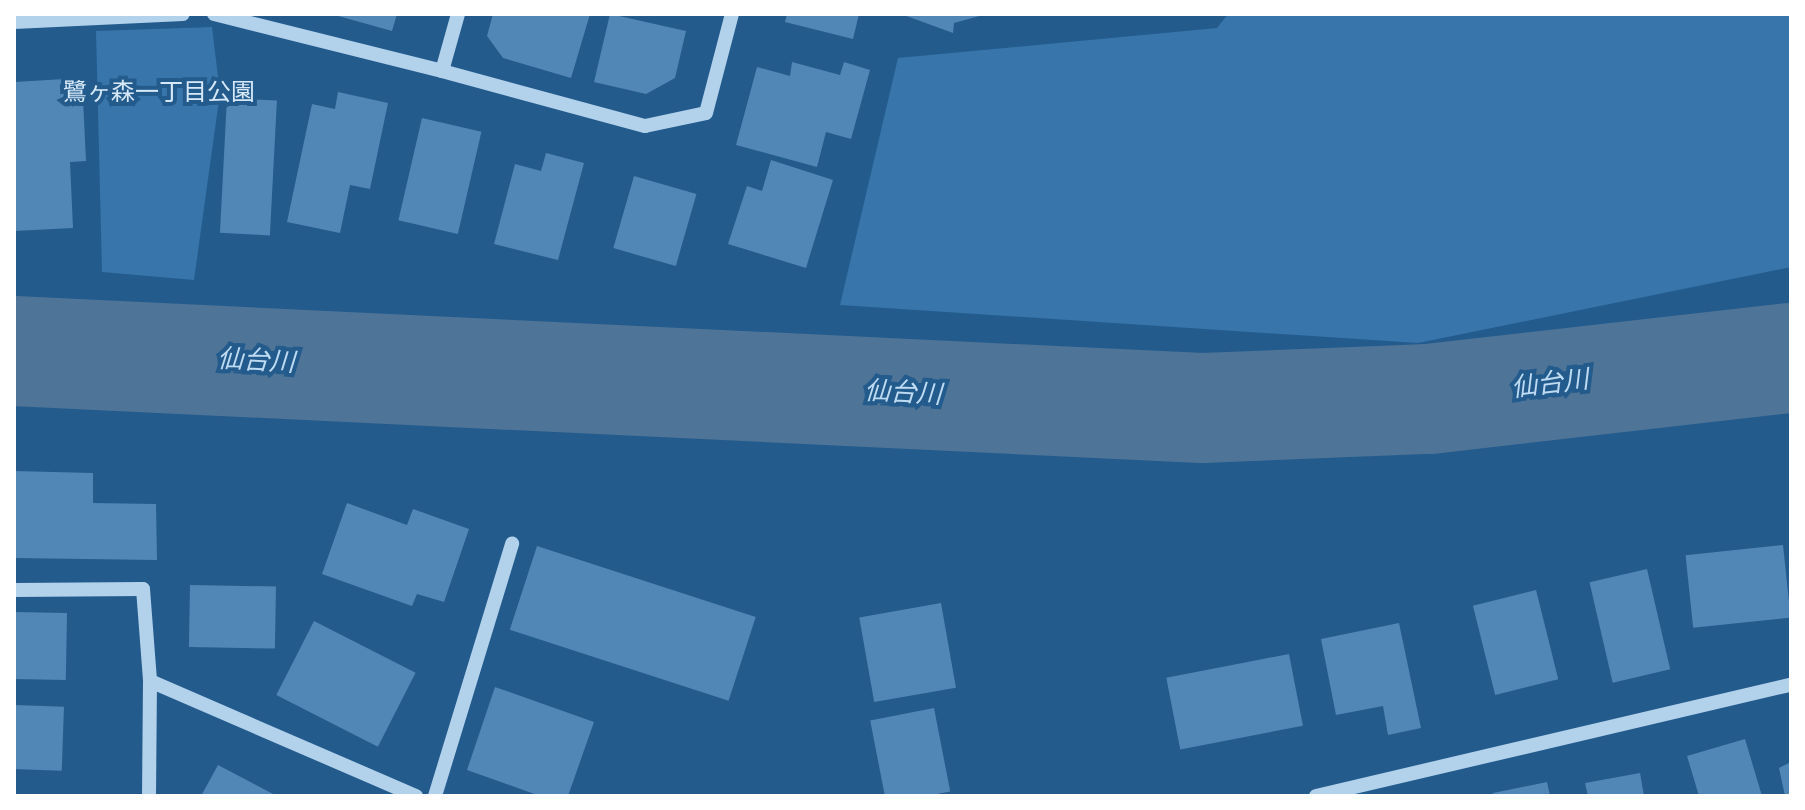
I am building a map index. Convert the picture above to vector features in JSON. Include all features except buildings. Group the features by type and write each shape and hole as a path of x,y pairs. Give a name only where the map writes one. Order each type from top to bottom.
{"street":[{"path":"14,22 183,14"},
{"path":"214,14 645,126 706,113 732,14"},
{"path":"442,71 458,14"},
{"path":"435,796 512,544"},
{"path":"14,590 143,589 150,681 149,796"},
{"path":"150,681 416,796"},
{"path":"1316,796 1791,685"}],"green space":[{"path":"1228,14 1791,14 1791,267 1418,343 840,305 898,58 1217,28"},
{"name":"鷺ヶ森一丁目公園","path":"212,27 220,93 194,280 102,272 96,31"}],"waterway":[{"name":"仙台川","path":"14,351 1202,408 1429,399 1791,358"}]}
